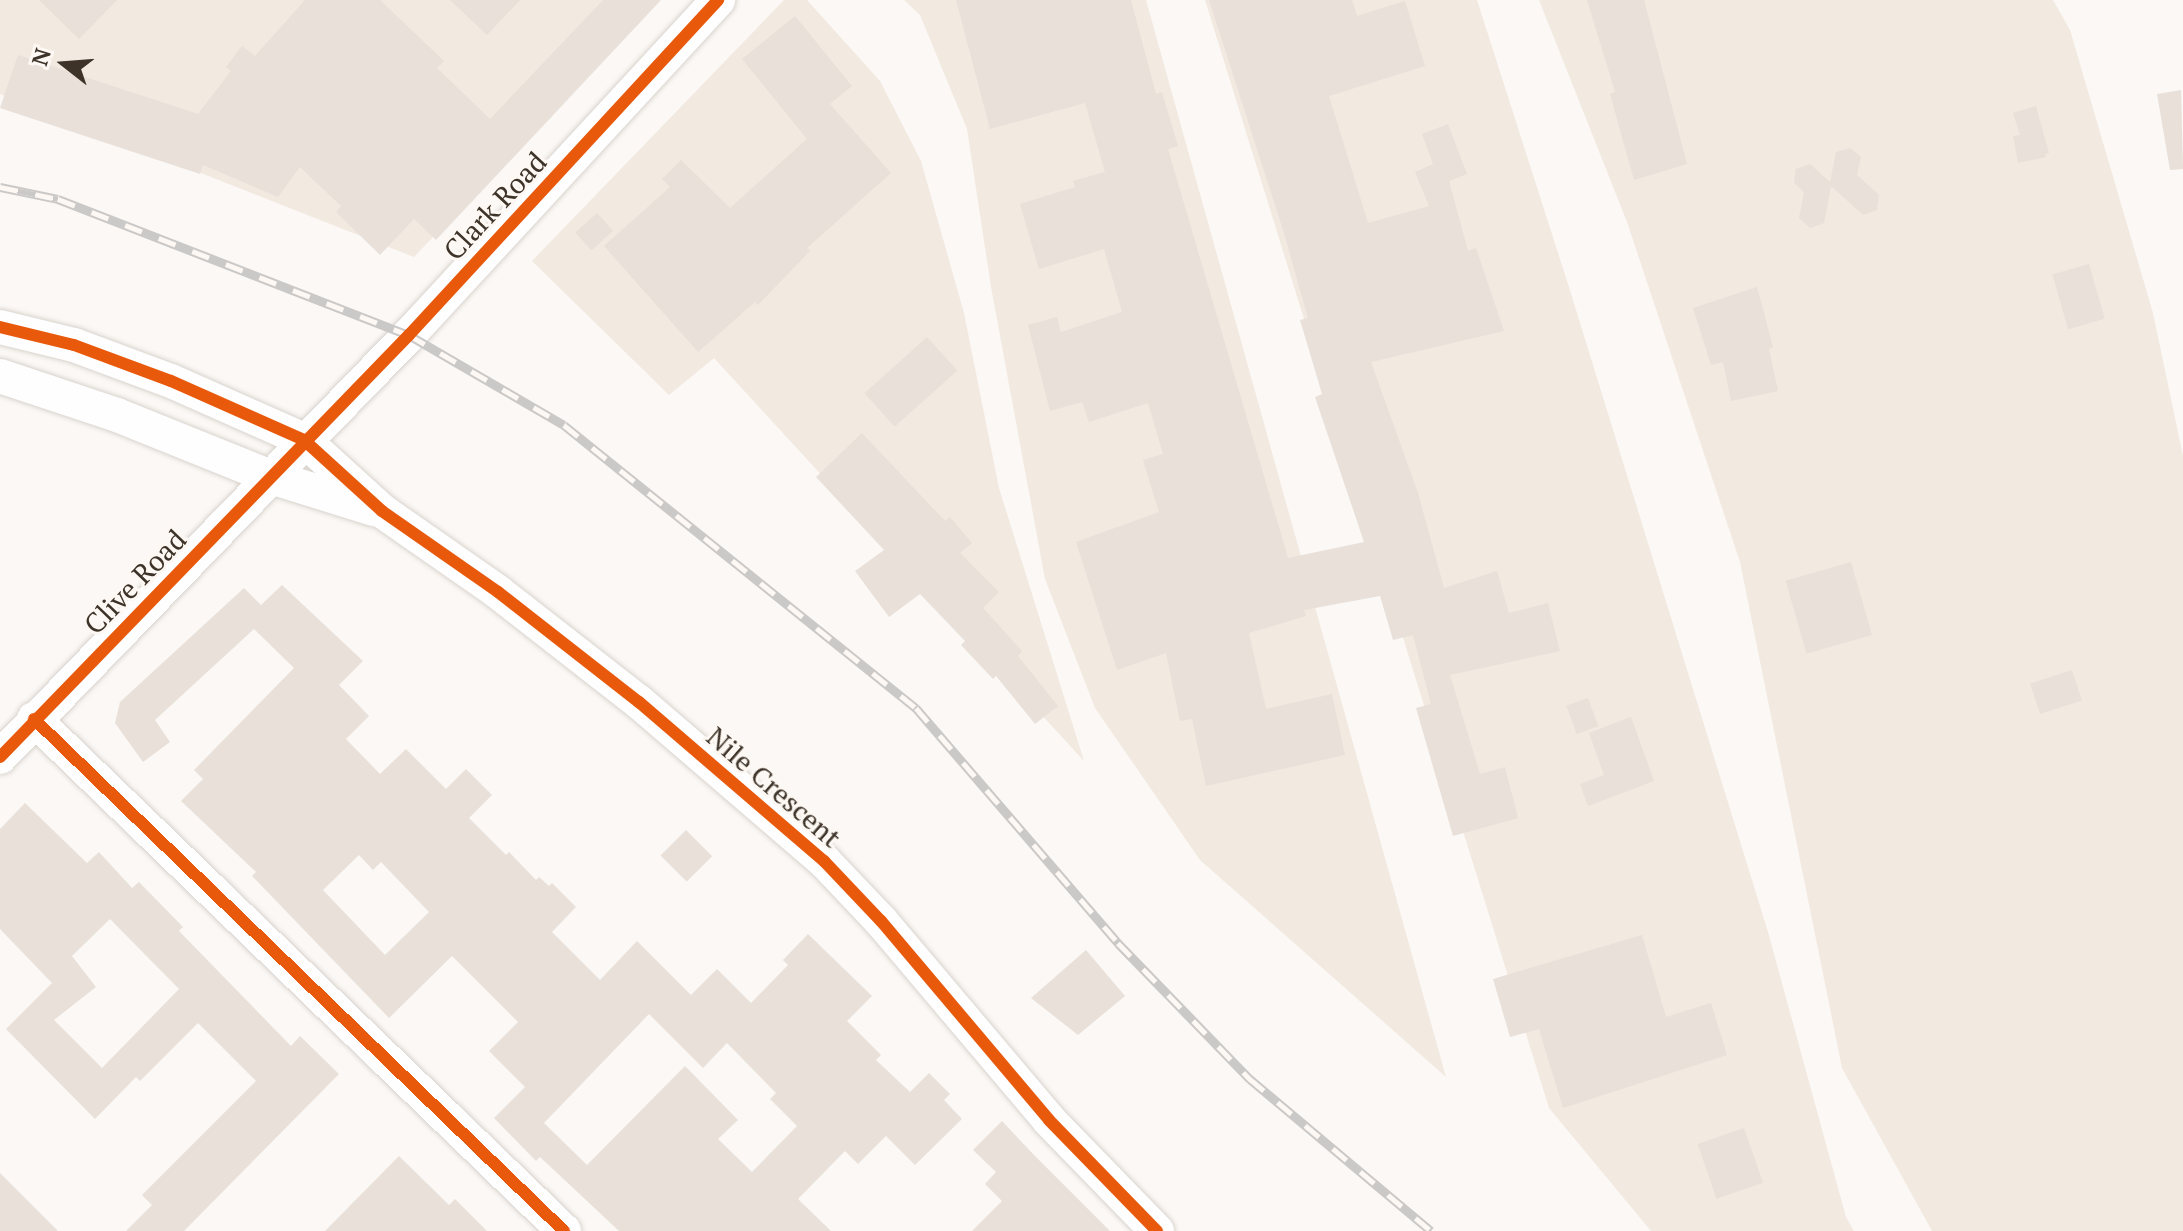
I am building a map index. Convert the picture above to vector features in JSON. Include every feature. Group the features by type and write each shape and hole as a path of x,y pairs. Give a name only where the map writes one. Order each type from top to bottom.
{"street":[{"name":"Clark Road","path":"304,440 409,335 718,0"},
{"name":"Nile Crescent","path":"0,327 74,345 157,376 304,440 382,511 498,592 639,702 824,861 881,921 1049,1120 1157,1231"},
{"path":"0,376 117,415 271,477 382,511"},
{"name":"Clive Road","path":"0,757 304,440"},
{"path":"34,719 564,1231"}],"shaded area":[{"path":"0,0 608,0 457,212 414,257 0,94"},
{"path":"784,0 807,0 880,81 921,161 964,313 999,488 1084,761 714,358 669,395 532,261"},
{"path":"904,0 1146,0 1446,1077 1200,860 1095,708 1045,579 991,287 967,129 920,15"},
{"path":"1205,0 1477,0 1768,932 1846,1217 1854,1231 1651,1231 1549,1108"},
{"path":"1539,0 2053,0 2070,30 2153,313 2183,456 2183,1231 1932,1231 1842,1068 1740,562 1627,222"}],"building":[{"path":"39,0 117,0 79,39"},
{"path":"305,0 380,0 444,61 437,68 490,119 603,0 661,0 436,240 414,219 380,255 336,212 341,206 300,167 278,197 203,165 200,174 0,108 18,55 198,114 231,71 226,67 242,46 255,56"},
{"path":"450,0 520,0 487,35"},
{"path":"956,0 1131,0 1156,94 1162,92 1178,146 1168,149 1288,558 1364,542 1315,397 1322,394 1300,320 1308,318 1284,233 1209,0 1352,0 1357,16 1405,1 1425,66 1329,96 1368,223 1429,206 1415,172 1433,164 1422,134 1448,124 1467,174 1449,181 1468,251 1476,248 1504,331 1371,362 1418,493 1444,588 1497,571 1509,613 1548,603 1560,651 1450,675 1480,774 1505,767 1518,818 1453,836 1416,708 1431,704 1413,635 1393,640 1380,596 1304,610 1306,616 1249,633 1266,709 1332,694 1345,755 1206,786 1192,719 1180,721 1166,653 1117,670 1076,542 1159,512 1143,460 1163,454 1148,403 1089,422 1082,402 1050,411 1028,325 1057,317 1061,332 1122,312 1104,249 1039,269 1020,204 1075,187 1073,181 1105,172 1085,103 990,129"},
{"path":"1587,0 1644,0 1687,164 1634,180 1610,94 1615,92"},
{"path":"795,16 852,86 830,104 891,173 807,248 810,251 758,305 755,302 698,352 604,246 670,187 662,179 681,160 730,208 807,139 742,59"},
{"path":"2181,90 2183,169 2170,170 2157,94"},
{"path":"2036,106 2049,153 2045,154 2046,157 2018,163 2013,136 2020,135 2013,113"},
{"path":"1850,148 1861,157 1857,175 1879,195 1877,210 1863,215 1831,186 1824,223 1810,228 1799,218 1804,192 1794,183 1796,169 1810,164 1830,182 1836,152"},
{"path":"597,213 613,231 592,250 575,232"},
{"path":"2089,264 2105,319 2068,329 2052,274"},
{"path":"1757,287 1773,347 1769,349 1778,391 1731,401 1723,362 1711,365 1693,308"},
{"path":"927,337 957,370 895,427 865,393"},
{"path":"862,433 945,521 950,517 972,543 960,553 999,592 983,608 1022,651 1018,656 1058,706 1035,724 996,676 993,679 961,645 965,641 920,594 889,617 855,571 884,550 816,477"},
{"path":"1851,562 1872,635 1807,654 1786,581"},
{"path":"282,585 363,661 339,685 369,716 346,739 380,774 406,749 446,789 466,769 492,795 469,818 536,880 539,877 549,886 552,883 576,907 552,932 600,980 637,941 691,995 717,969 751,1003 788,965 783,960 808,934 872,996 847,1021 881,1055 876,1060 910,1092 929,1073 950,1094 944,1100 962,1119 915,1165 886,1136 858,1164 845,1151 798,1199 831,1231 619,1231 540,1157 536,1161 494,1118 525,1087 489,1051 518,1022 452,956 389,1018 252,876 256,872 181,801 203,779 194,770 294,668 254,629 155,720 170,742 143,762 115,723 120,702 244,588 261,605","holes":["359,855 373,870 381,862 429,912 385,955 323,890","649,1014 703,1068 727,1043 776,1093 770,1099 797,1126 752,1172 718,1139 738,1120 685,1066 587,1165 544,1123"]},
{"path":"2072,670 2082,700 2040,714 2030,684"},
{"path":"1588,698 1598,726 1577,734 1566,706"},
{"path":"1631,717 1654,781 1588,806 1580,784 1604,775 1589,733"},
{"path":"25,803 87,863 99,852 132,888 139,882 183,927 179,931 291,1046 300,1036 339,1074 184,1231 126,1231 152,1205 142,1195 256,1081 198,1023 140,1081 136,1077 95,1119 6,1029 52,983 0,929 0,829","holes":["110,919 179,989 102,1068 54,1020 96,987 72,956"]},
{"path":"686,830 712,856 687,882 661,855"},
{"path":"1642,935 1666,1017 1711,1003 1727,1055 1563,1108 1539,1029 1510,1037 1493,979"},
{"path":"1086,950 1125,996 1078,1035 1031,998"},
{"path":"1002,1121 1110,1231 972,1231 1002,1201 985,1184 996,1172 973,1150"},
{"path":"1744,1128 1763,1183 1717,1199 1698,1144"},
{"path":"399,1156 449,1205 455,1199 487,1231 325,1231"},
{"path":"0,1173 58,1231 0,1231"}],"railway":[{"path":"0,187 58,199 409,335 564,425 916,708 1118,943 1250,1079 1431,1231"}],"cycle path":[{"path":"0,757 409,335 718,0"},
{"path":"0,327 74,345 171,381 304,440 382,511 498,592 639,702 824,861 881,921 1049,1120 1157,1231"},
{"path":"34,719 564,1231"}]}
